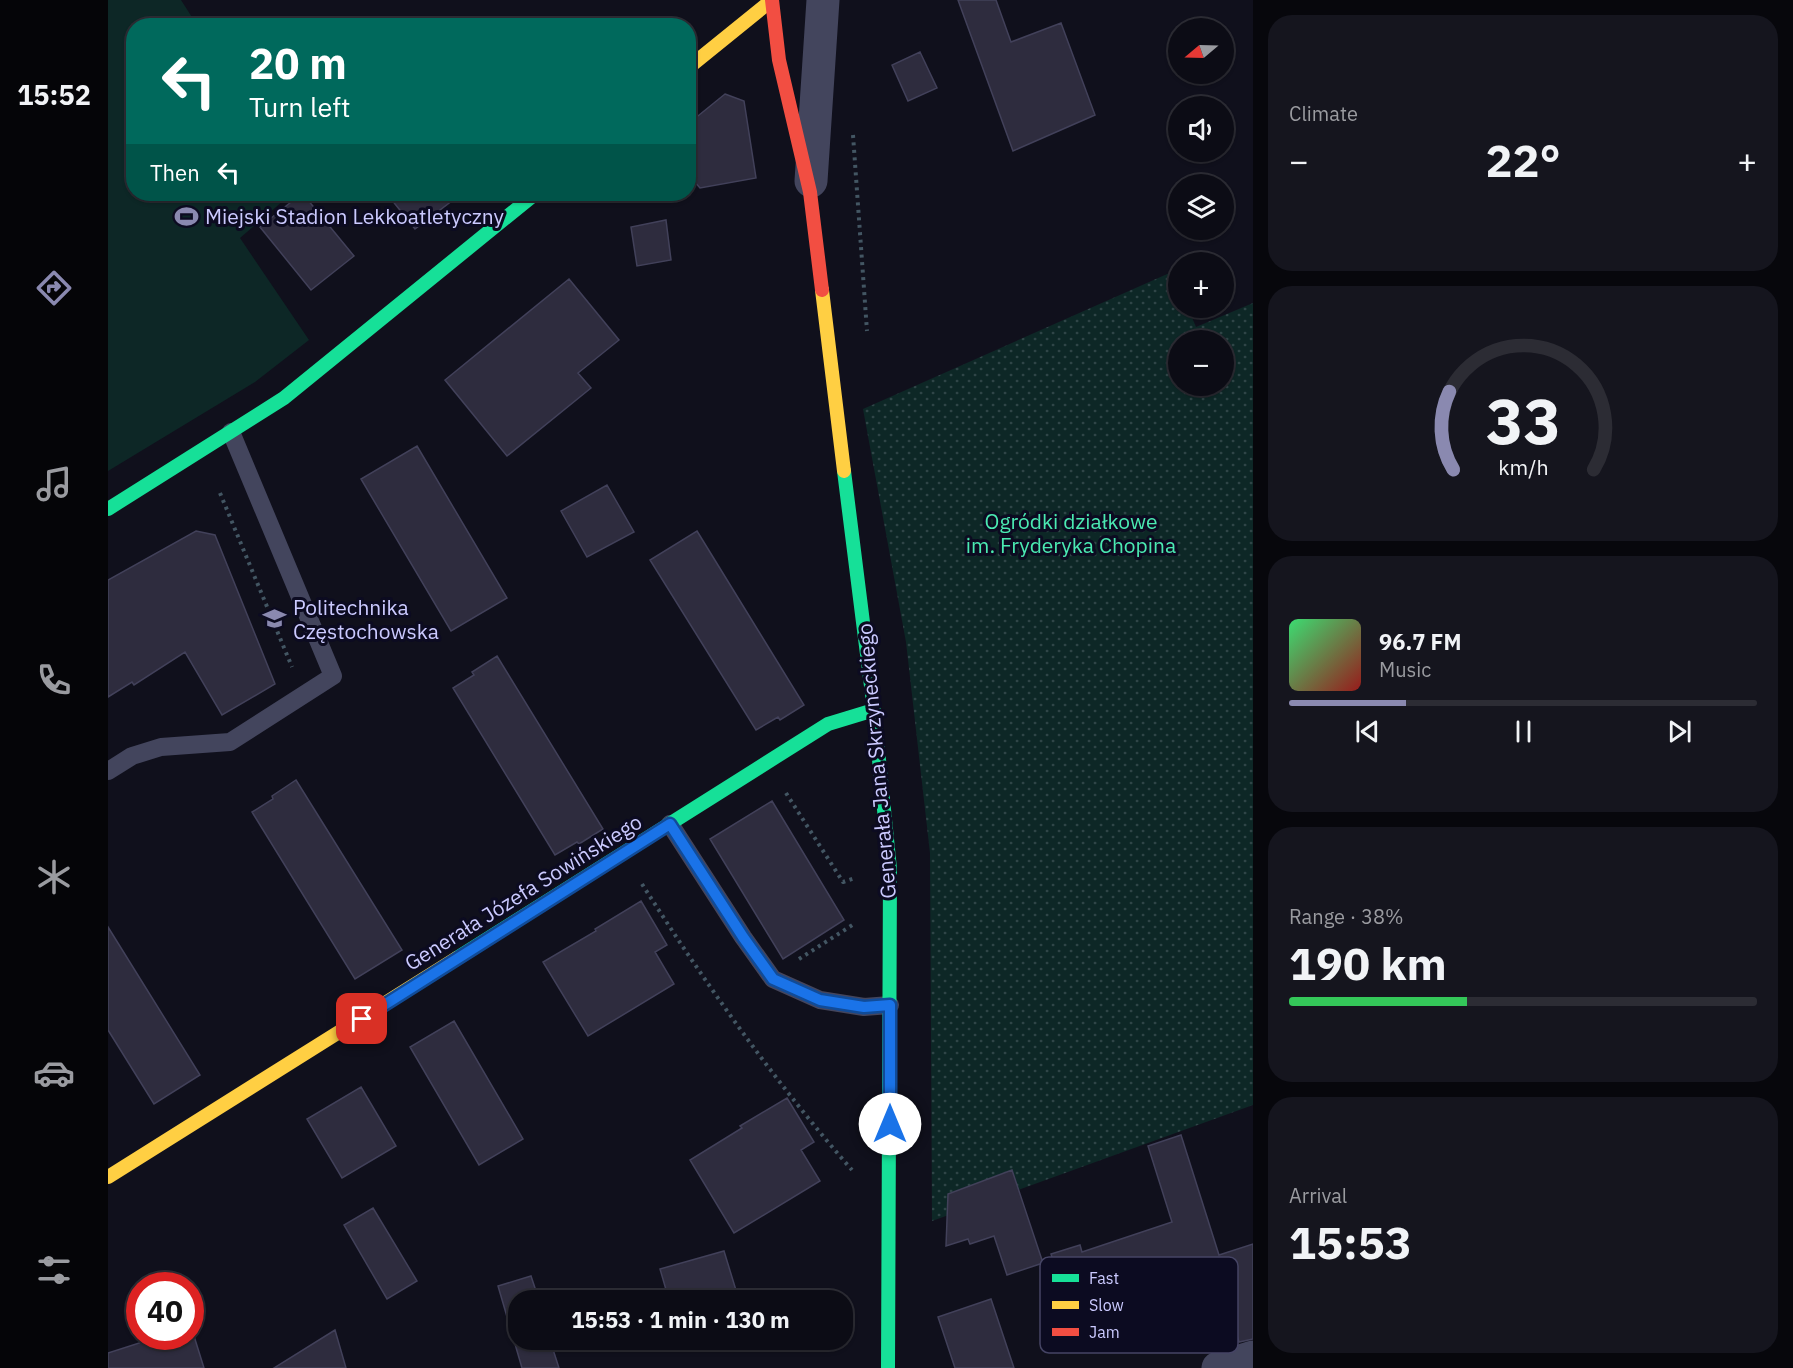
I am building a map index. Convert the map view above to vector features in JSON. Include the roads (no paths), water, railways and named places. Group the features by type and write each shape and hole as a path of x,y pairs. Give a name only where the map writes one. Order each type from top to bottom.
{"street":[{"path":"696,62 772,0"},
{"name":"Generała Jana Skrzyneckiego","path":"772,0 779,60 810,192 874,710 890,869 888,1368"},
{"name":"Generała Jana Skrzyneckiego","path":"810,192 823,0"},
{"path":"108,509 284,399 526,201"},
{"name":"Generała Józefa Sowińskiego","path":"108,1177 828,724 874,710"},
{"path":"1218,1368 1253,1357"}],"lane":[{"path":"108,771 132,756 161,747 230,742 333,676 231,432"},
{"path":"670,824 773,979 820,1000 864,1007 890,1005"}],"place":[{"name":"Miejski Stadion Lekkoatletyczny","path":"187,216"},
{"name":"Politechnika Częstochowska","path":"275,619"}],"park label":[{"name":"Ogródki działkowe im. Fryderyka Chopina","path":"1071,533"}]}
